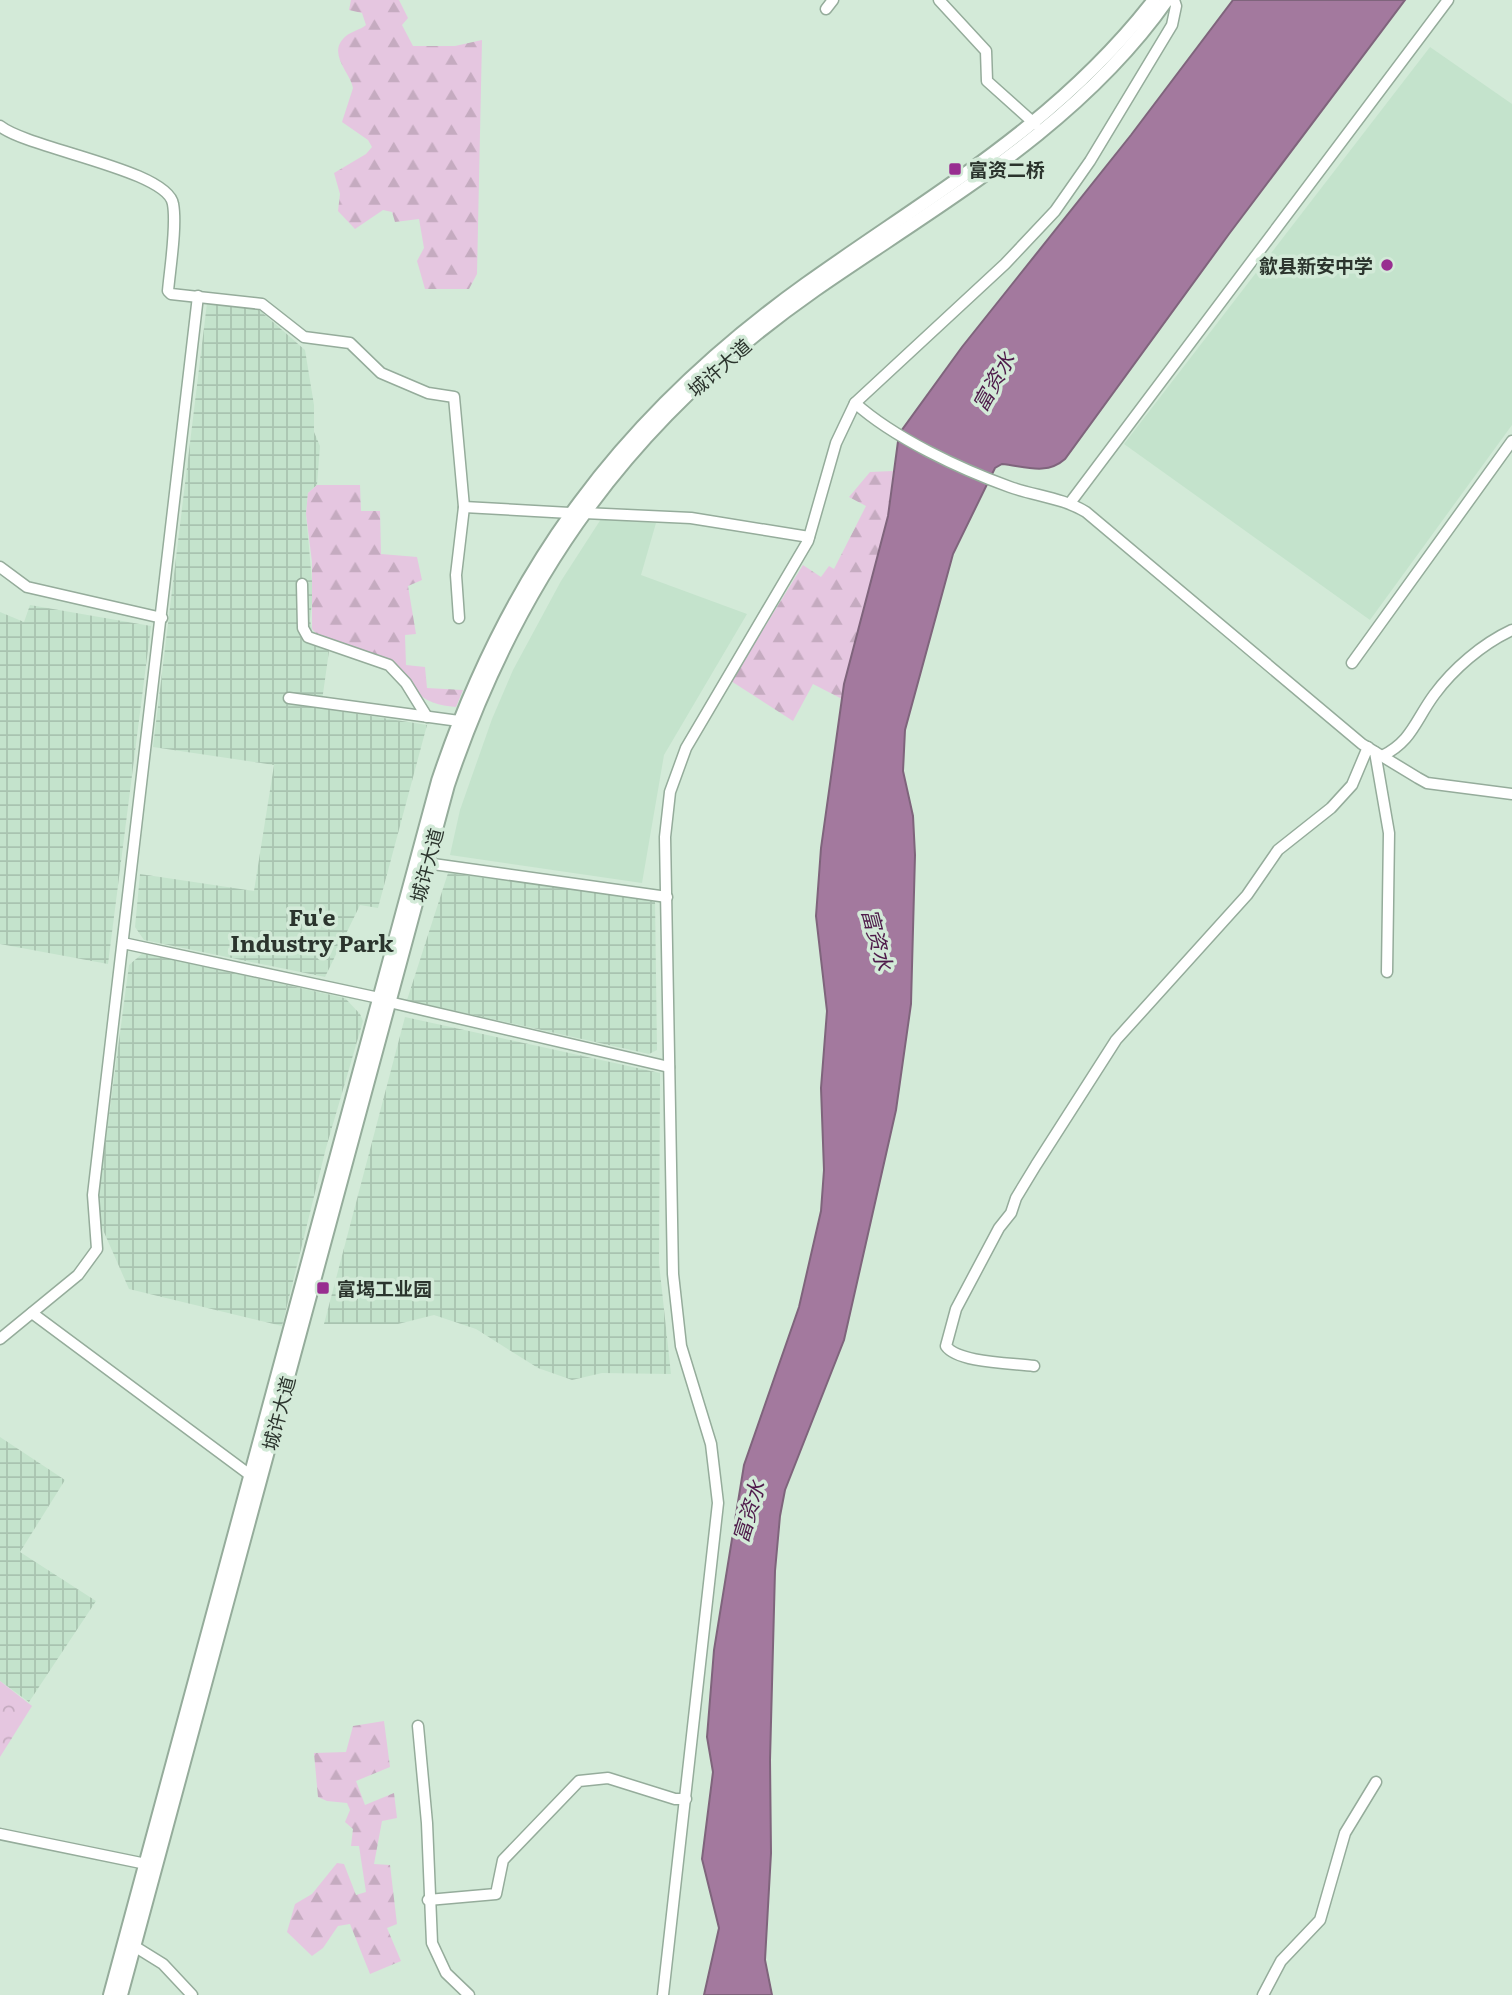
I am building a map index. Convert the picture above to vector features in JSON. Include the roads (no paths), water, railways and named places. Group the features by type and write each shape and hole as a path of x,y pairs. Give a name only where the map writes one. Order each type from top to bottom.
{"main road":[{"name":"城许大道","path":"113,1993 134,1946 384,1000 438,781 459,721 512,604 570,513 642,426 724,347 800,288 1035,124 1099,65 1154,0"},
{"name":"城许大道","path":"113,1993 250,1475 447,785 495,663 537,583 584,513 642,441 710,374 787,311 1051,124 1107,72 1167,0"}],"street":[{"path":"826,9 833,0"},
{"path":"939,0 986,51 987,81 1035,124"},
{"path":"663,1995 712,1576 718,1494 711,1444 685,1361 671,1245 666,821 670,792 694,732 809,537 836,443 855,403 1006,264 1055,211 1084,170 1172,25 1177,6 1174,0"},
{"path":"1070,503 1448,0"},
{"path":"0,126 27,142 81,154 166,190 173,203 168,291 262,304 304,338 350,342 381,373 428,393 454,397 464,506 456,575 459,618"},
{"path":"0,1339 87,1266 97,1249 93,1195 198,296"},
{"path":"855,403 897,434 992,480 1070,503 1103,525 1375,752 1427,783 1512,794"},
{"path":"1352,663 1512,441"},
{"path":"464,506 570,513"},
{"path":"584,513 691,517 809,537"},
{"path":"0,567 27,587 162,618"},
{"path":"302,584 303,628 308,637 389,664 406,683 428,717"},
{"path":"1034,1366 968,1358 954,1354 946,1346 956,1309 999,1228 1011,1213 1016,1198 1036,1165 1116,1040 1247,895 1278,850 1331,808 1352,785 1375,752 1403,744 1436,693 1473,655 1512,630"},
{"path":"289,698 459,721"},
{"path":"1375,752 1389,833 1387,972"},
{"path":"426,863 667,897"},
{"path":"123,943 384,1000 669,1067"},
{"path":"32,1312 250,1475"},
{"path":"418,1726 427,1823 430,1934 437,1958 446,1973 469,1995"},
{"path":"428,1900 496,1894 503,1860 579,1781 608,1778 675,1799 686,1799"},
{"path":"1263,1995 1281,1961 1320,1920 1345,1833 1376,1782"},
{"path":"0,1834 146,1864"},
{"path":"134,1946 163,1964 192,1995"}],"water":[{"name":"富资水","path":"1233,0 1405,0 1229,234 1065,459 1043,469 1002,464 995,468 953,554 905,730 903,771 913,816 915,855 911,1004 896,1110 844,1340 785,1490 780,1516 775,1571 770,1760 771,1853 765,1960 772,1995 704,1995 719,1928 702,1859 713,1772 707,1737 714,1650 744,1465 799,1307 821,1211 824,1170 821,1088 827,1011 816,916 821,848 844,684 888,516 899,434 962,347 1131,135"}],"place":[{"name":"富资二桥","path":"955,169"},
{"name":"歙县新安中学","path":"1387,265"},
{"name":"富堨工业园","path":"323,1288"}],"district":[{"name":"Fu'e Industry Park","path":"312,929"}]}
